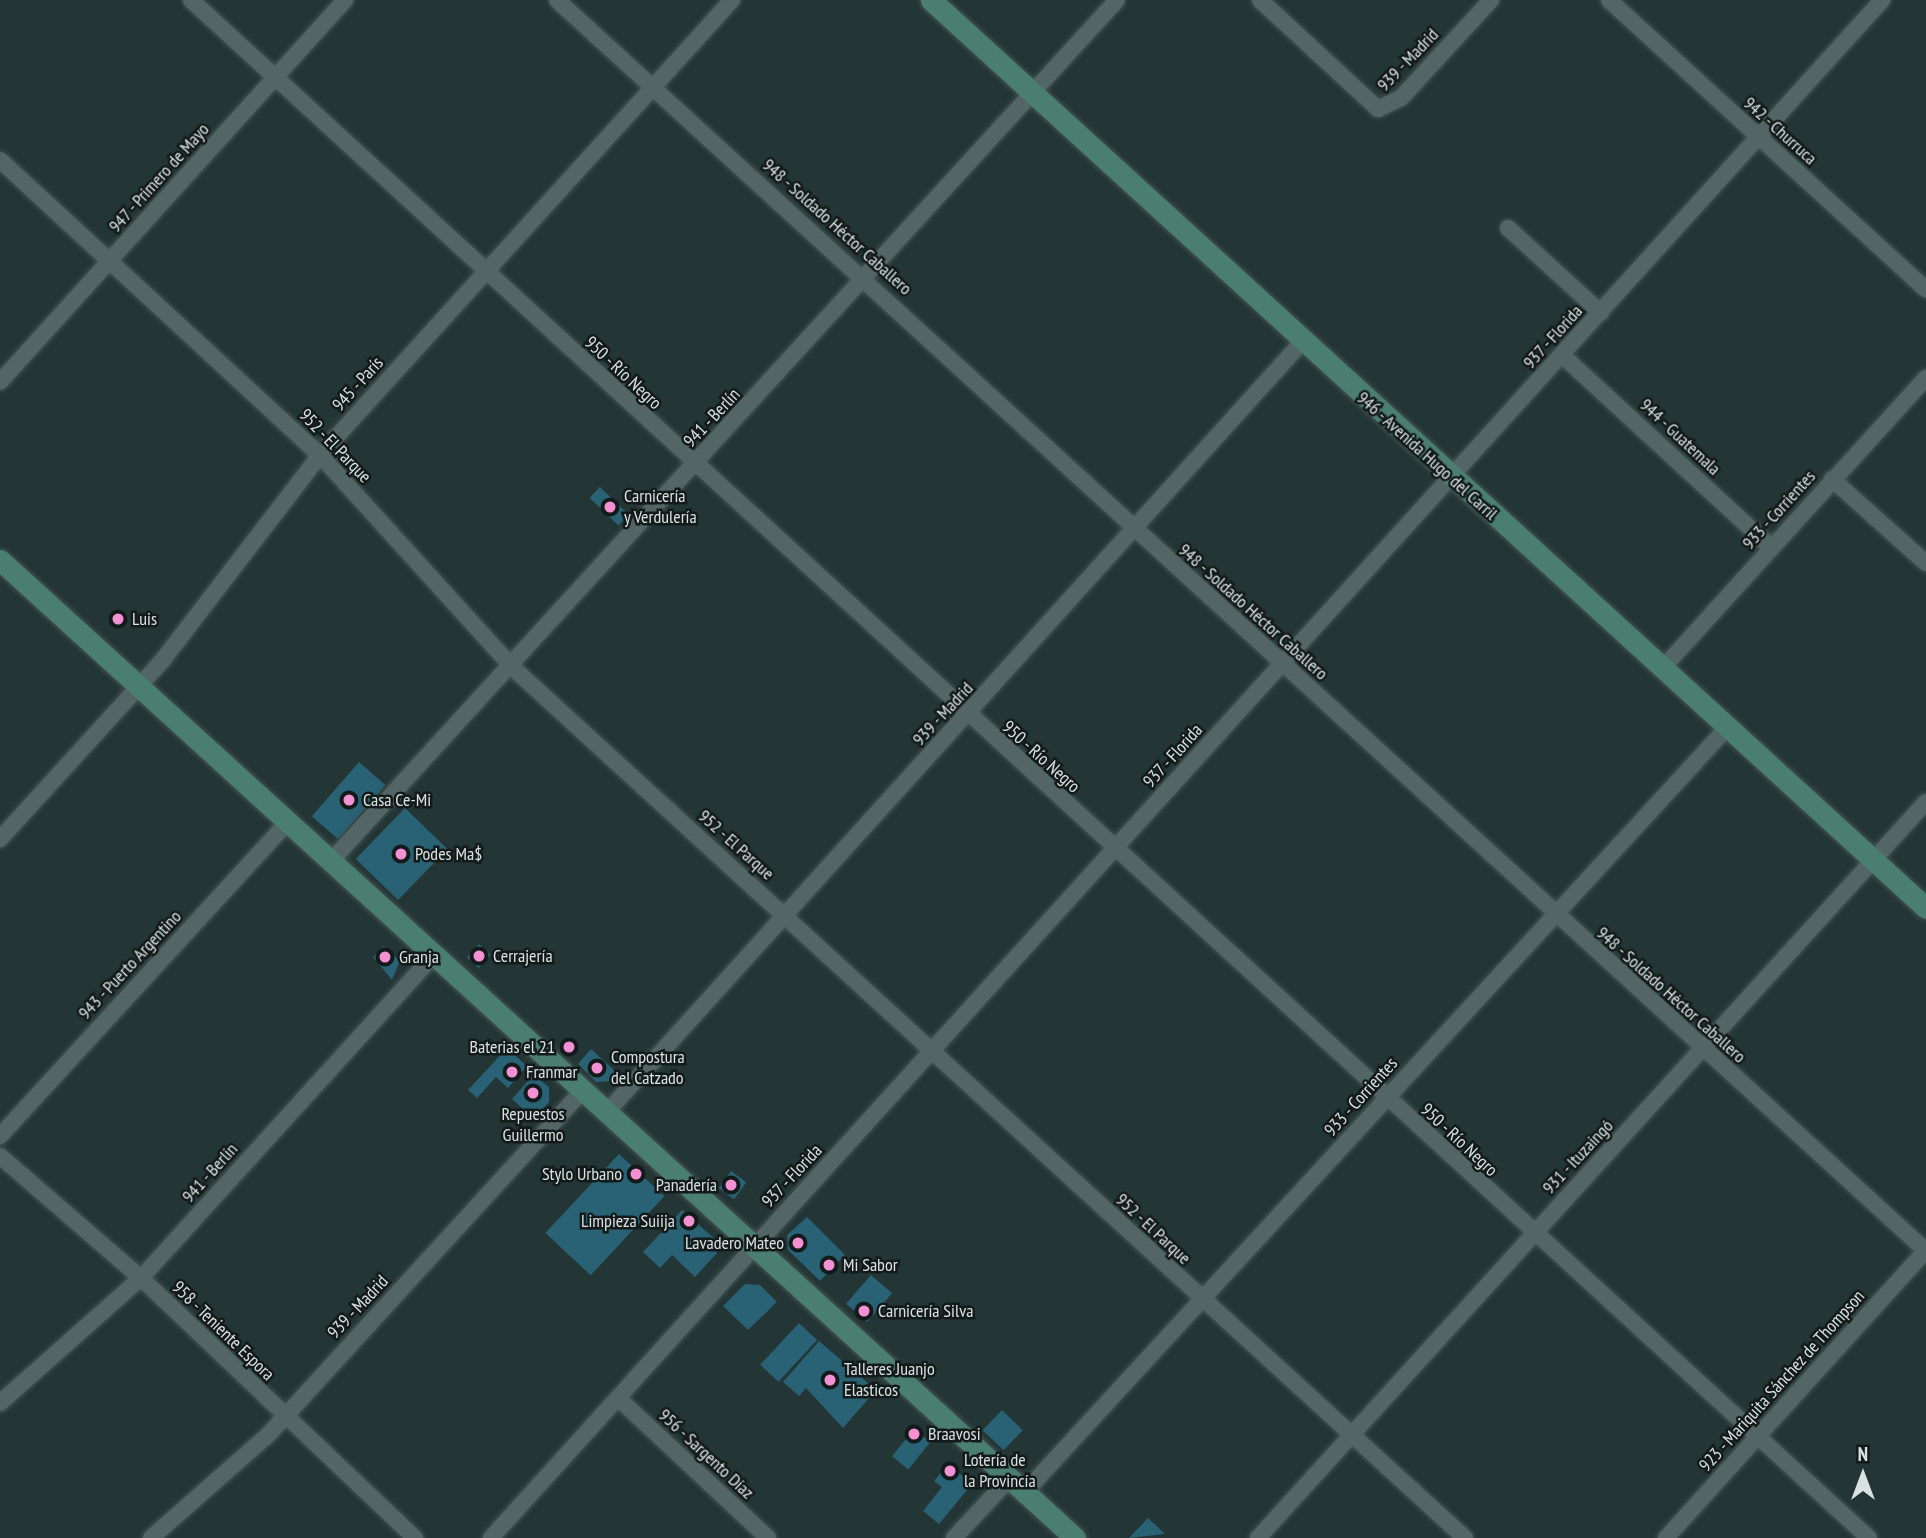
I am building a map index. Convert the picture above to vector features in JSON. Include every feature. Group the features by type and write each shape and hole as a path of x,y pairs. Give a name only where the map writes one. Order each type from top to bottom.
{"main road":[{"name":"946 - Avenida Hugo del Carril","path":"931,0 1726,729 1926,908"},
{"path":"0,560 142,685 608,1111 751,1248 1075,1538"}],"street":[{"name":"950 - Río Negro","path":"191,0 967,717 1869,1538"},
{"name":"947 - Primero de Mayo","path":"0,382 345,0"},
{"name":"948 - Soldado Héctor Caballero","path":"557,0 868,279 1134,532 1284,663 1554,915 1926,1250"},
{"name":"945 - París","path":"0,839 142,685 320,455 732,0"},
{"name":"941 - Berlín","path":"332,860 868,279 1117,0"},
{"name":"939 - Madrid","path":"1260,0 1378,109 1401,98 1491,0"},
{"name":"942 - Churruca","path":"1609,0 1926,289"},
{"name":"937 - Florida","path":"491,1538 751,1248 933,1052 1760,138 1879,1"},
{"name":"952 - El Parque","path":"0,160 320,455 512,667 1202,1301 1465,1538"},
{"path":"1508,228 1601,313"},
{"name":"939 - Madrid","path":"608,1111 782,914 967,717 1302,342"},
{"name":"944 - Guatemala","path":"1563,356 1771,547"},
{"name":"933 - Corrientes","path":"1662,669 1926,378"},
{"path":"1832,479 1926,563"},
{"name":"933 - Corrientes","path":"954,1538 1018,1485 1202,1301 1726,729"},
{"name":"931 - Ituzaingó","path":"1258,1538 1926,802"},
{"name":"943 - Puerto Argentino","path":"0,1136 289,821"},
{"name":"941 - Berlín","path":"0,1403 141,1279 435,954"},
{"name":"939 - Madrid","path":"151,1538 284,1416 583,1090"},
{"name":"958 - Teniente Espora","path":"0,1156 141,1279 415,1538"},
{"name":"923 - Mariquita Sánchez de Thompson","path":"1667,1538 1926,1250"},
{"name":"956 - Sargento Díaz","path":"618,1398 768,1538"}],"building":[{"name":"Carnicería y Verdulería","path":"600,487 629,515 618,526 590,498"},
{"name":"Casa Ce-Mi","path":"359,762 385,785 338,839 312,816"},
{"name":"Podes Ma$","path":"405,808 447,849 398,900 356,859"},
{"name":"Cerrajería","path":"479,944 491,955 478,968 467,957"},
{"path":"384,946 400,961 392,980 373,957"},
{"name":"Baterias el 21","path":"569,1037 579,1047 569,1057 559,1047"},
{"path":"507,1048 527,1066 508,1088 496,1077 477,1098 468,1090"},
{"name":"Compostura del Catzado","path":"591,1049 616,1072 611,1081 596,1082 578,1064"},
{"name":"Repuestos Guillermo","path":"533,1075 549,1087 549,1102 534,1119 512,1099"},
{"path":"619,1154 664,1196 591,1275 545,1233"},
{"name":"Panadería","path":"731,1171 746,1182 734,1199 719,1188"},
{"path":"682,1210 715,1239 717,1253 695,1277 672,1255 660,1268 643,1252"},
{"path":"807,1217 845,1255 820,1281 788,1250 787,1235"},
{"path":"871,1275 892,1293 867,1322 846,1304"},
{"path":"745,1284 760,1285 777,1302 748,1330 723,1306"},
{"path":"799,1323 817,1340 778,1382 760,1365"},
{"path":"819,1341 876,1390 843,1428 806,1388 799,1396 783,1382"},
{"path":"1002,1410 1023,1430 1003,1450 983,1430"},
{"path":"914,1429 930,1442 908,1469 892,1456"},
{"path":"948,1464 964,1477 967,1490 939,1524 923,1511 942,1487 934,1481"},
{"path":"1148,1518 1165,1534 1129,1538"}],"place":[{"name":"Carnicería y Verdulería","path":"610,507"},
{"name":"Luis","path":"118,619"},
{"name":"Casa Ce-Mi","path":"349,800"},
{"name":"Podes Ma$","path":"401,854"},
{"name":"Cerrajería","path":"479,956"},
{"name":"Granja","path":"385,957"},
{"name":"Baterias el 21","path":"569,1047"},
{"name":"Compostura del Catzado","path":"597,1068"},
{"name":"Franmar","path":"512,1072"},
{"name":"Repuestos Guillermo","path":"533,1093"},
{"name":"Stylo Urbano","path":"636,1174"},
{"name":"Panadería","path":"731,1185"},
{"name":"Limpieza Suiija","path":"689,1221"},
{"name":"Lavadero Mateo","path":"798,1243"},
{"name":"Mi Sabor","path":"829,1265"},
{"name":"Carnicería Silva","path":"864,1311"},
{"name":"Talleres Juanjo Elasticos","path":"830,1380"},
{"name":"Braavosi","path":"914,1434"},
{"name":"Lotería de la Provincía","path":"950,1471"}]}
